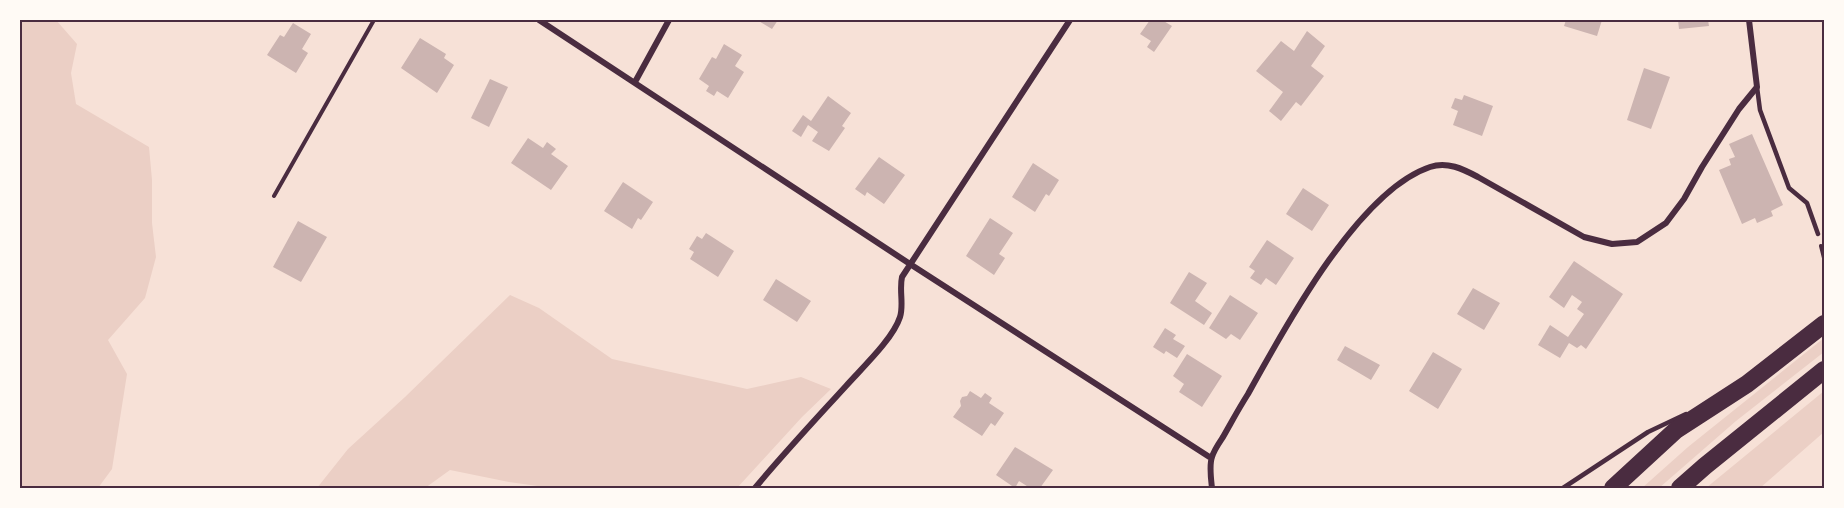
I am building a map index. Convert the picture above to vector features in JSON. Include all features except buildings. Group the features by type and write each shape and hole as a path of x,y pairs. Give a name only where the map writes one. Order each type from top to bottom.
{"highway":[{"path":"1613,489 1676,430 1748,384 1824,324"},
{"path":"1680,489 1705,466 1824,370"}],"street":[{"path":"539,20 910,264 1211,458"},
{"path":"635,82 669,20"},
{"path":"755,489 893,330 900,319 902,310 900,285 902,277 1070,20"},
{"path":"1212,489 1211,458 1312,285 1362,219 1386,195 1403,182 1430,167 1439,165 1456,167 1584,237 1612,244 1638,242 1666,223 1684,199 1739,109 1757,87 1749,20"}],"lane":[{"path":"1757,87 1760,110 1790,188 1807,203 1818,234"},
{"path":"1698,408 1748,384"},
{"path":"1563,489 1648,432 1688,413"}],"path":[{"path":"274,196 374,20"}],"shaded area":[{"path":"20,20 56,20 77,44 71,73 76,104 149,147 152,223 156,257 145,298 108,340 127,374 112,469 98,488 20,488"},
{"path":"510,295 539,308 612,359 747,389 801,377 831,389 737,488 552,488 450,470 425,488 317,488 348,449"},
{"path":"1824,338 1824,352 1736,421 1659,488 1642,488 1688,447"},
{"path":"1824,391 1824,432 1760,488 1706,488"}]}
